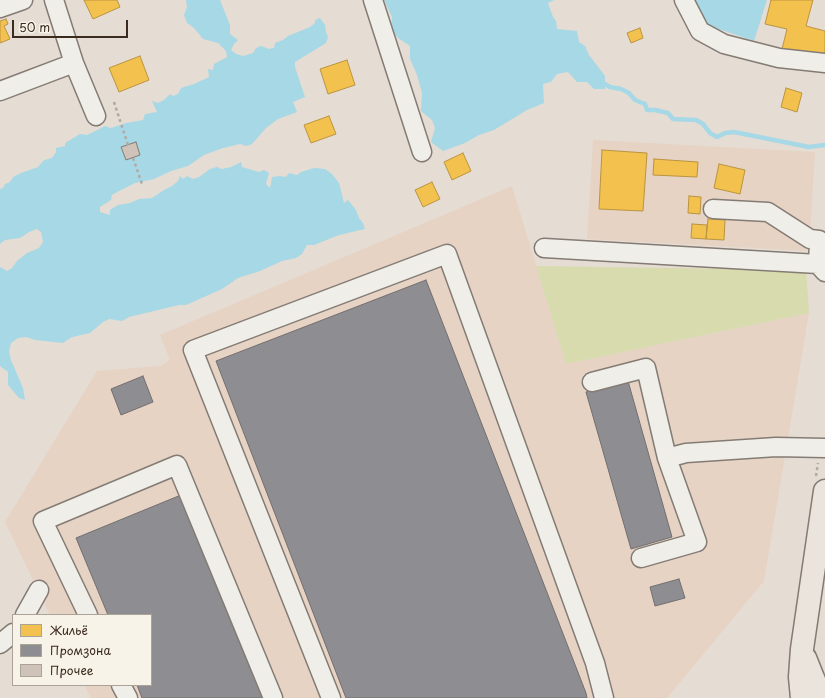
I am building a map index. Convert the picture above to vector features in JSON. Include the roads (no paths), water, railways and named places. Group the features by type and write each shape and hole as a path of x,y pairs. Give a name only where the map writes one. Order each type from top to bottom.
{"main road":[{"path":"794,698 825,491"},
{"path":"802,649 800,677 802,698"},
{"path":"802,649 812,678 820,694 824,698"}],"lane":[{"path":"0,8 23,0"},
{"path":"54,0 74,63 96,116"},
{"path":"373,0 422,152"},
{"path":"684,0 700,31 724,44 779,58 825,63"},
{"path":"0,91 74,63"},
{"path":"544,248 821,268 819,240 810,239 768,212 713,209"},
{"path":"331,698 193,350 447,254 595,663 604,698"},
{"path":"592,382 646,368 667,458 696,542 641,558"},
{"path":"667,458 686,453 776,446 825,448"},
{"path":"88,614 43,521 178,465 273,698"},
{"path":"26,614 39,590"},
{"path":"0,644 12,634"},
{"path":"122,686 128,698"}],"water":[{"path":"186,0 220,0 230,25 230,34 238,40 231,50 236,54 243,56 253,53 256,48 261,46 269,49 274,48 275,43 310,27 315,23 315,20 320,18 325,25 328,37 326,43 295,62 295,67 305,97 293,102 297,112 278,119 266,128 252,144 246,146 240,144 223,148 204,155 188,166 171,171 154,179 135,183 119,191 112,195 111,200 100,207 100,212 110,215 110,210 118,205 130,203 139,199 152,198 172,186 178,181 180,176 183,179 187,176 193,179 199,177 210,169 217,167 222,169 231,167 241,162 242,167 259,172 264,170 269,173 266,184 270,188 272,177 286,177 289,173 297,175 301,172 314,168 325,169 332,174 339,183 344,203 348,200 356,210 365,229 339,235 314,245 307,245 302,254 296,258 282,261 260,271 238,278 222,289 186,305 179,305 129,317 122,321 109,319 90,333 72,337 63,343 35,340 26,337 18,338 11,343 9,351 11,360 23,388 25,400 19,398 8,385 8,372 0,366 0,267 7,271 27,253 39,248 43,242 41,232 37,229 20,238 5,240 0,244 0,189 3,188 5,184 10,182 13,177 38,167 44,160 52,158 56,152 56,148 65,146 65,143 80,134 87,135 105,126 111,128 126,123 143,120 145,114 157,112 152,101 158,103 170,94 173,96 178,94 181,88 209,77 208,69 213,70 214,64 227,57 226,51 218,43 203,39 194,28 187,23 184,15 187,7"},
{"path":"384,0 554,0 548,3 556,21 557,29 577,31 579,42 585,46 589,55 605,76 605,89 594,89 587,82 577,82 568,72 557,74 551,82 543,84 544,103 527,110 494,130 443,151 431,142 435,128 432,120 421,111 422,93 417,75 410,59 410,46 398,38 391,30 392,17"},
{"path":"691,0 767,0 754,41 704,24"}],"waterway":[{"path":"601,82 610,87 621,89 629,93 635,100 645,104 647,110 668,113 673,119 696,120 703,124 710,133 717,137 725,133 734,132 809,147 825,145"}]}
